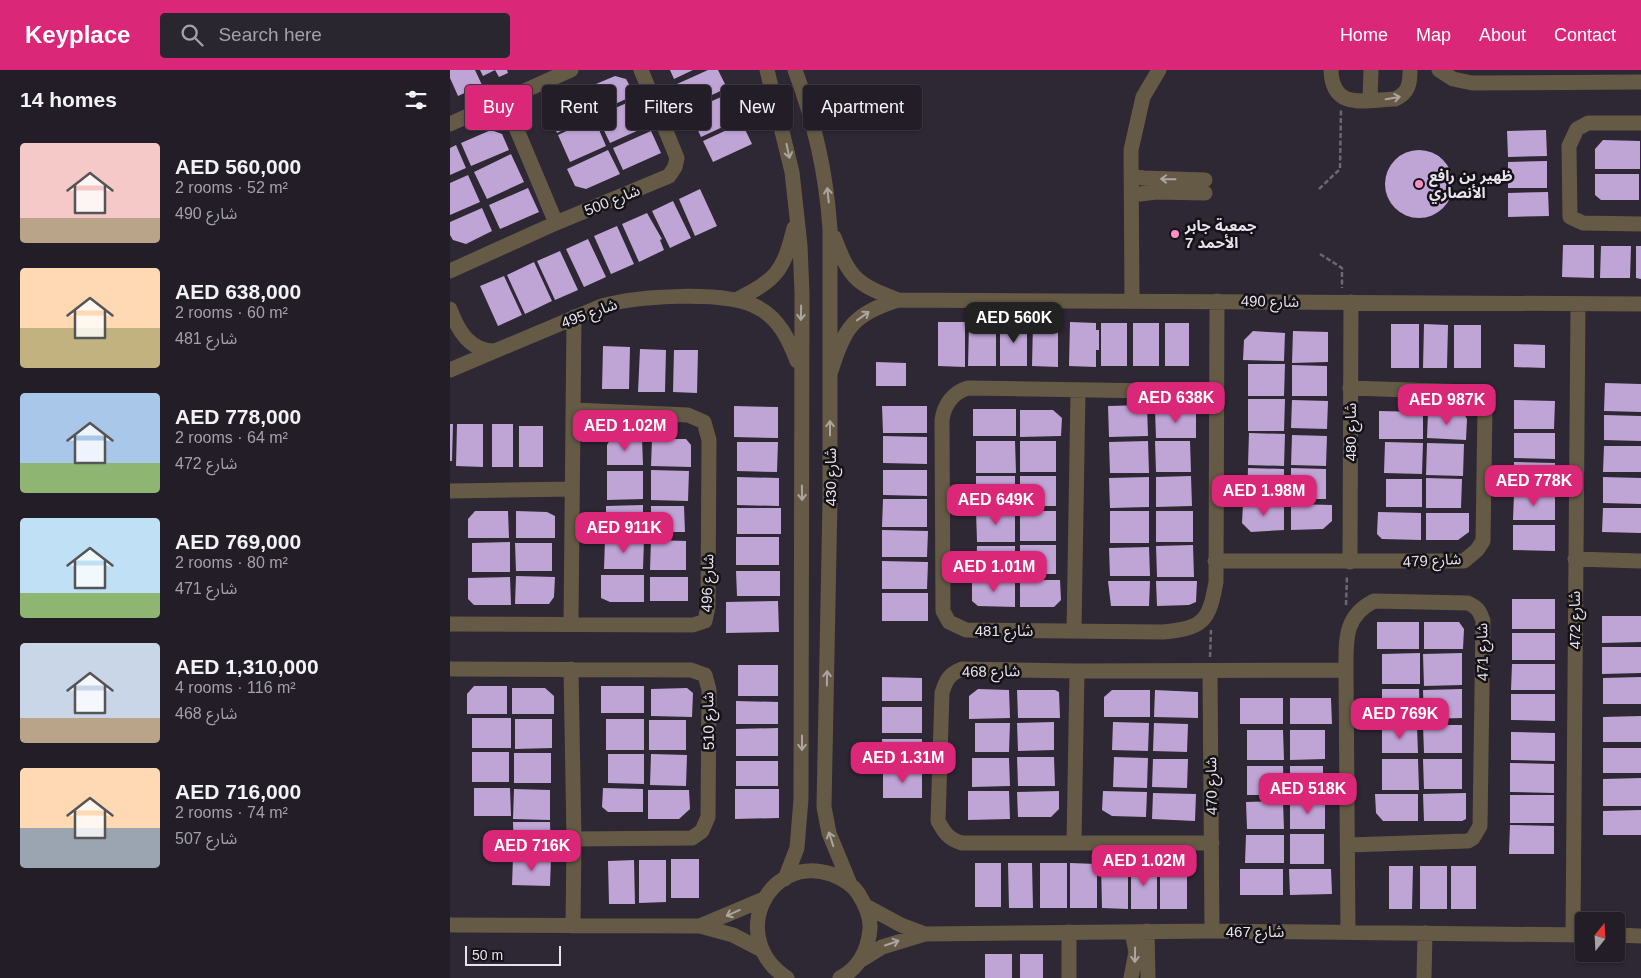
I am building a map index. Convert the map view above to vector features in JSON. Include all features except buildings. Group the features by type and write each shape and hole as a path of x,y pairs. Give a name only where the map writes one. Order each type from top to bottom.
{"street":[{"path":"532,87 570,70"},
{"name":"شارع 500","path":"450,272 556,223 669,176 675,167 677,158 641,70"},
{"name":"شارع 430","path":"767,70 792,172 802,293 800,369 802,799 797,848 785,879"},
{"name":"شارع 430","path":"795,70 818,136 825,177 830,229 831,371 824,807 829,833 850,884 866,906"},
{"path":"1132,300 1131,150 1138,112 1143,97 1159,70"},
{"path":"1331,70 1331,82 1334,91 1341,97 1352,100 1395,99 1402,96 1410,82 1410,70"},
{"path":"1370,100 1371,70"},
{"path":"1439,70 1453,80 1472,83 1568,76 1641,82"},
{"path":"450,124 465,117"},
{"path":"1641,123 1588,123 1578,128 1568,146 1570,217 1583,223 1641,224"},
{"path":"517,130 556,223"},
{"path":"1131,176 1205,186 1132,195"},
{"path":"736,300 768,281 785,263 797,216"},
{"name":"شارع 490","path":"830,229 848,270 872,290 898,300 1641,304"},
{"name":"شارع 495","path":"450,370 574,317 625,300 685,297 736,300 757,307 781,328 789,340 800,369"},
{"name":"شارع 490","path":"831,371 839,345 850,327 862,314 898,300"},
{"path":"1206,616 1211,608 1216,582 1217,301"},
{"name":"شارع 480","path":"1347,302 1350,388 1350,562"},
{"name":"شارع 472","path":"1578,304 1575,559 1579,912"},
{"path":"450,309 460,332 470,342 480,349 495,351"},
{"path":"571,622 574,317"},
{"name":"شارع 481","path":"1206,616 1202,622 1182,630 966,630 950,622 944,611 942,420 943,409 952,397 960,390 968,388 1216,392"},
{"name":"شارع 479","path":"1215,561 1464,561 1477,550 1483,541 1485,407 1482,398 1470,392 1350,388"},
{"path":"1074,630 1078,391"},
{"name":"شارع 496","path":"450,624 571,622 693,625 705,621 708,607 709,440 704,422 688,415 574,410"},
{"path":"450,491 572,489"},
{"path":"1575,559 1641,561"},
{"name":"شارع 471","path":"1348,845 1468,842 1477,832 1482,818 1484,621 1480,610 1468,603 1374,601 1362,607 1352,618 1346,639 1348,932"},
{"name":"شارع 510","path":"450,669 691,670 704,675 709,690 708,817 702,830 692,838 574,839"},
{"path":"571,669 574,839 573,926"},
{"name":"شارع 468","path":"1212,843 962,843 952,840 945,834 938,821 942,693 946,679 953,672 962,669 1077,671 1346,670"},
{"path":"1074,843 1077,671"},
{"name":"شارع 470","path":"1210,671 1212,930"},
{"path":"760,949 757,932 758,915 764,899 774,887 785,879 811,871 838,877 850,884"},
{"path":"700,926 764,899"},
{"path":"843,977 861,960 869,943 870,924 866,906"},
{"name":"شارع 467","path":"866,906 901,925 926,934"},
{"path":"450,925 700,926 733,935 760,949 781,976"},
{"name":"شارع 467","path":"861,960 882,947 926,934 1212,930 1575,935"},
{"path":"1068,978 1069,932"},
{"path":"1131,978 1139,932"},
{"path":"1139,932 1148,978"},
{"path":"1424,978 1425,933"},
{"path":"1625,935 1641,936"}],"path":[{"path":"1319,189 1340,169 1341,97"},
{"path":"1320,254 1342,268 1347,302"},
{"path":"1346,613 1346,578 1350,562"},
{"path":"1206,616 1211,631 1210,671"}],"place":[{"name":"ظهير بن رافع الأنصاري","path":"1419,184"},
{"name":"جمعية جابر الأحمد 7","path":"1175,234"}]}
